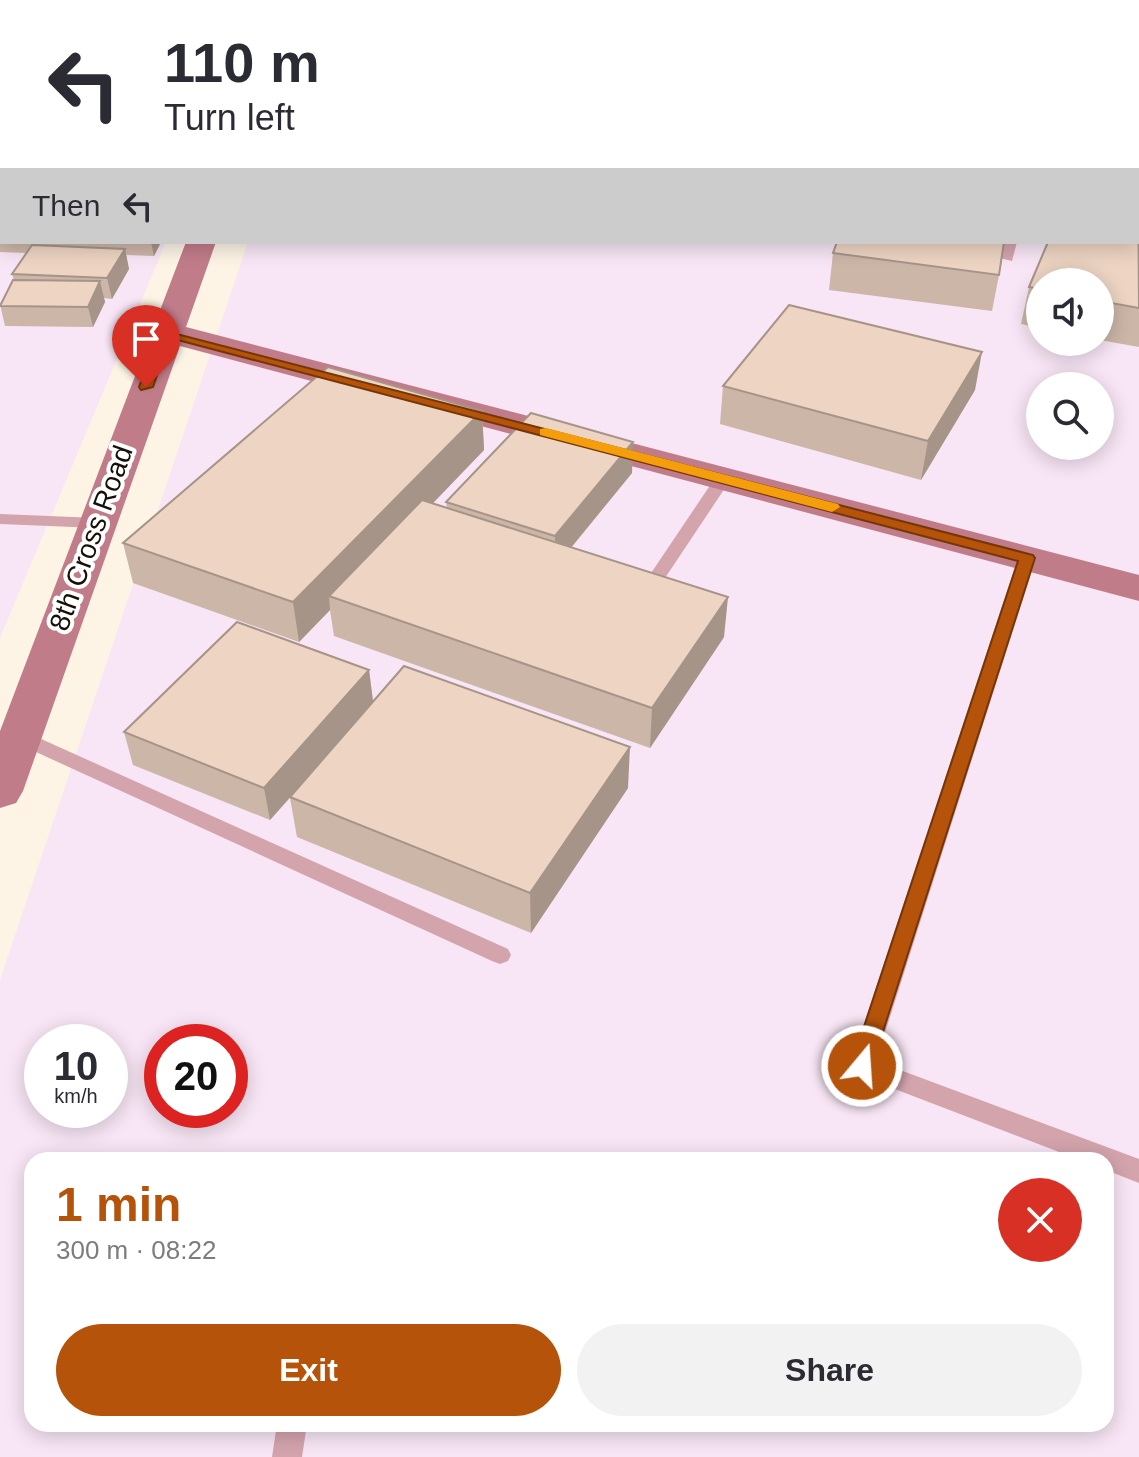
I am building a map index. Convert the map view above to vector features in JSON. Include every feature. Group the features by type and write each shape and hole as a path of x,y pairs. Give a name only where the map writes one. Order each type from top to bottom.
{"street":[{"name":"8th Cross Road","path":"0,791 200,244"},
{"path":"166,332 1139,588"}],"lane":[{"path":"1007,258 1010,244"},
{"path":"638,607 723,479"},
{"path":"0,519 97,523"},
{"path":"1027,558 862,1066 1089,1152"},
{"path":"19,736 500,955"},
{"path":"1114,1162 1139,1171"},
{"path":"287,1457 291,1432"}],"shaded area":[{"path":"0,244 165,244 0,638"},
{"path":"247,244 1139,244 1139,1457 0,1457 0,980"}],"building":[{"path":"836,244 1004,244 999,275 833,253"},
{"path":"1047,244 1139,244 1139,308 1114,304 1114,268 1037,268"},
{"path":"32,245 125,249 107,278 12,274"},
{"path":"13,280 100,281 88,307 0,306"},
{"path":"789,305 982,352 928,441 723,386"},
{"path":"328,367 482,411 293,602 123,543"},
{"path":"531,413 633,442 555,536 446,502"},
{"path":"422,500 728,597 652,708 329,596"},
{"path":"237,622 369,670 264,788 124,732"},
{"path":"404,666 630,747 530,893 290,797"}],"slow traffic":[{"path":"546,432 832,507"}],"route":[{"path":"146,387 166,332 1027,558 862,1066"}]}
